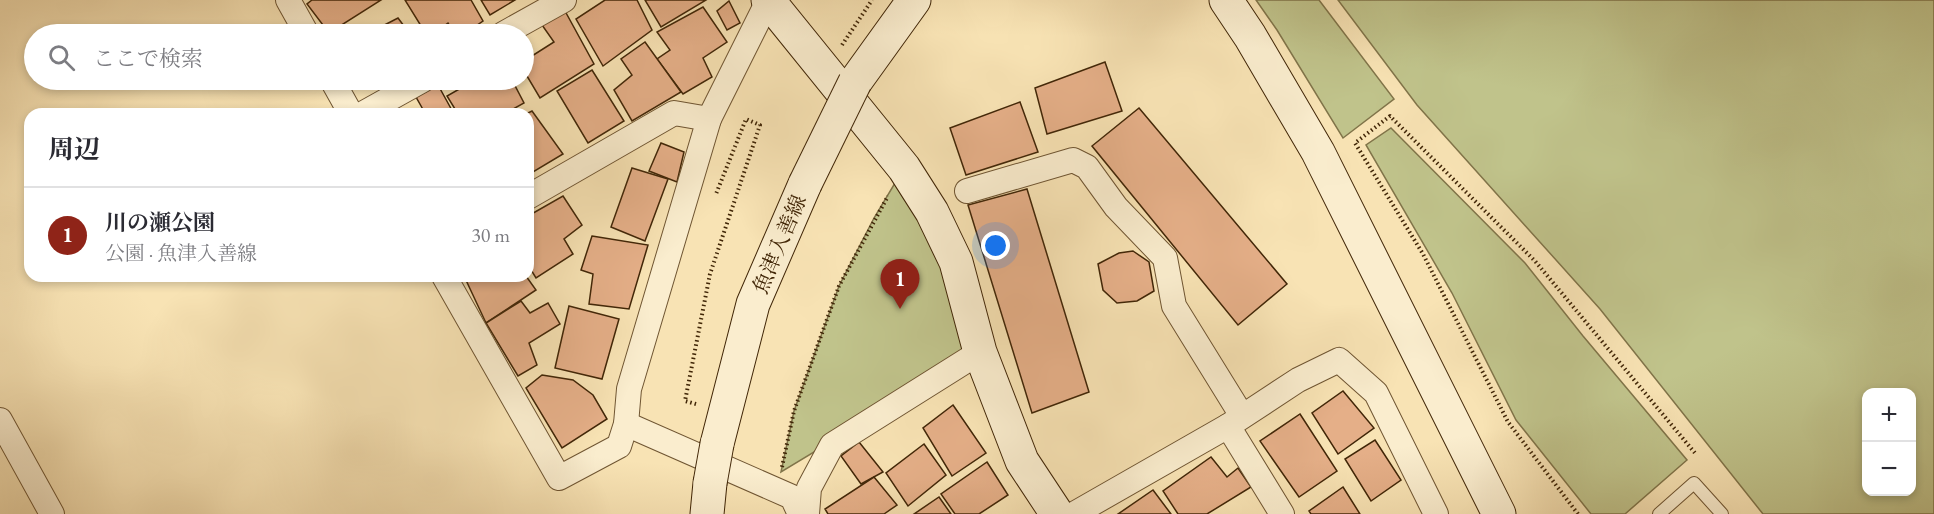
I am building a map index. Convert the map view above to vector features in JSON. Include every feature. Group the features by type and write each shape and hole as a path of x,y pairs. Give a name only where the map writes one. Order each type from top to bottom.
{"street":[{"path":"288,0 301,24"},
{"path":"521,24 564,0"},
{"path":"447,282 559,478 619,446 627,424 629,389 709,119 768,0 904,168 932,212 956,262 980,352 1022,461 1057,514"},
{"name":"魚津入善線","path":"709,498 717,444 753,304 805,184 855,82 914,0"},
{"path":"1226,0 1250,36 1318,152 1501,512"},
{"path":"338,90 348,108"},
{"path":"373,108 405,90"},
{"path":"534,194 674,113 709,119"},
{"path":"967,191 1073,160 1088,166 1116,207 1165,258 1174,306 1282,514"},
{"path":"627,424 800,508 832,445 980,352"},
{"path":"1074,514 1235,421 1298,380 1339,360 1376,393 1436,514"},
{"path":"0,420 52,514"}],"lane":[{"path":"1659,514 1695,483 1722,514"}],"path":[{"path":"1578,514 1508,422 1422,255 1355,143 1390,116 1535,261 1695,453"},
{"path":"702,406 685,401 710,274 760,125 746,119 714,198"},
{"path":"800,508 780,476 794,411 839,286 874,218 904,168"}],"green space":[{"path":"1256,0 1319,0 1394,99 1343,138"},
{"path":"1338,0 1934,0 1934,514 1763,514 1600,309 1417,105"},
{"path":"1391,128 1525,263 1687,460 1625,514 1591,514 1516,420 1452,293 1366,145"},
{"path":"904,168 980,352 781,472 794,411 839,286 874,218"}],"building":[{"path":"312,0 381,0 343,24 322,24 307,4"},
{"path":"405,0 471,0 483,21 479,24 420,24"},
{"path":"481,0 515,0 490,15"},
{"path":"605,0 637,0 652,30 603,66 576,19"},
{"path":"645,0 706,0 661,27"},
{"path":"729,1 740,23 727,30 717,11"},
{"path":"703,7 727,42 703,58 712,77 683,94 657,59 670,50 657,32"},
{"path":"565,11 594,64 540,98 534,88 534,55 554,42 542,25"},
{"path":"398,18 402,24 386,24"},
{"path":"645,42 681,92 632,121 614,90 632,75 621,59"},
{"path":"1105,62 1122,111 1047,134 1035,88"},
{"path":"592,70 624,121 588,143 557,91"},
{"path":"429,90 441,90 451,108 422,108 416,97"},
{"path":"458,90 517,90 524,103 515,108 454,108 447,96"},
{"path":"1020,102 1038,152 966,175 950,128"},
{"path":"1139,108 1287,284 1238,325 1092,146"},
{"path":"534,114 563,154 534,171"},
{"path":"661,143 684,152 677,182 649,171"},
{"path":"632,168 668,179 645,241 611,227"},
{"path":"1027,189 1089,392 1032,413 968,205"},
{"path":"563,196 582,225 564,239 573,254 536,278 534,275 534,213"},
{"path":"592,236 648,245 629,309 589,304 593,274 581,270"},
{"path":"1133,251 1149,262 1154,291 1137,301 1117,303 1103,290 1098,264 1119,253"},
{"path":"467,282 530,282 536,290 486,323"},
{"path":"521,301 530,313 548,303 560,324 529,343 537,365 518,376 486,323"},
{"path":"569,306 619,319 602,379 555,368"},
{"path":"542,375 573,380 593,395 607,419 562,448 526,388"},
{"path":"1343,391 1374,428 1338,454 1312,413"},
{"path":"953,405 986,453 952,476 923,428"},
{"path":"1300,414 1337,471 1299,497 1260,441"},
{"path":"1375,440 1401,480 1371,501 1345,459"},
{"path":"859,442 883,472 861,484 841,456"},
{"path":"924,444 946,475 908,506 886,473"},
{"path":"1211,457 1227,477 1238,468 1251,487 1207,514 1178,514 1163,491"},
{"path":"987,462 1008,495 979,514 955,514 941,494"},
{"path":"874,477 897,505 884,514 828,514 825,509"},
{"path":"1343,487 1360,514 1311,514 1309,511"},
{"path":"1153,490 1171,514 1118,514"},
{"path":"939,497 951,514 914,514"}],"place":[{"name":"川の瀬公園","path":"900,309"}]}
